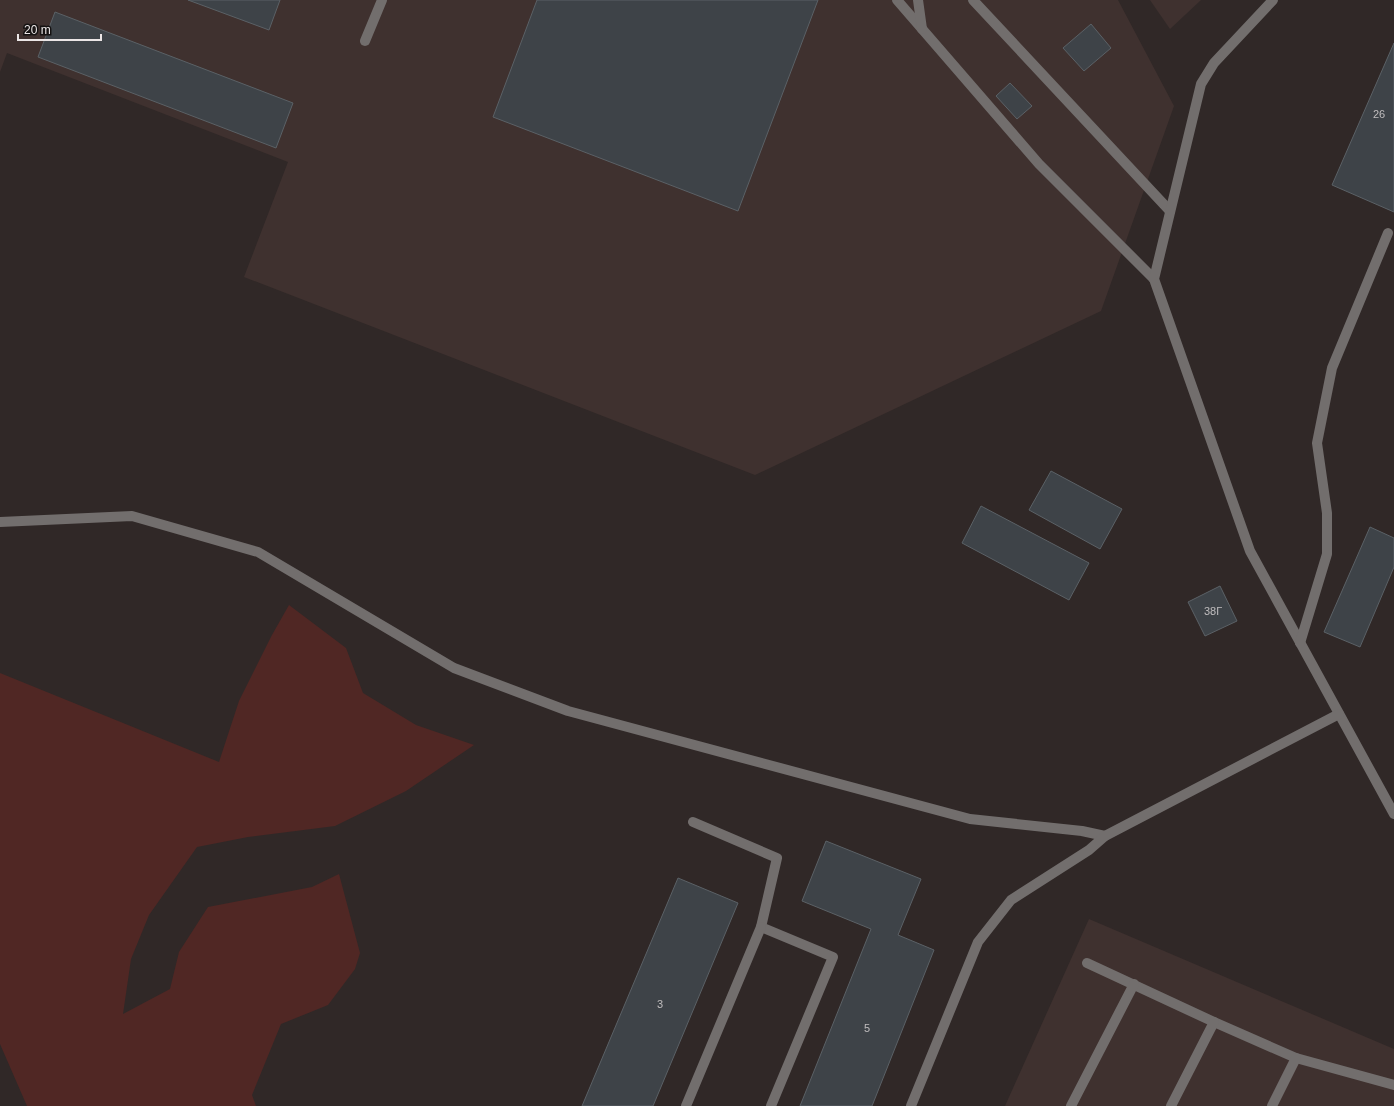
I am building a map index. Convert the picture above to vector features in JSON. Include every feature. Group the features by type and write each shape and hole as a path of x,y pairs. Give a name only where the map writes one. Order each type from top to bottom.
{"street":[{"path":"366,41 382,0"},
{"path":"897,0 1039,164 1154,279 1250,551 1394,814"},
{"path":"918,0 922,29"},
{"path":"973,0 1170,211"},
{"path":"1154,279 1202,84 1214,63 1273,0"},
{"path":"1300,643 1327,554 1326,513 1317,444 1332,368 1388,234"},
{"path":"0,522 132,516 258,552 454,668 568,711 970,819 1082,831 1105,836"},
{"path":"911,1106 978,942 1011,900 1089,850 1105,836 1339,714"},
{"path":"686,1106 761,927 776,858 693,822"},
{"path":"761,927 833,957 771,1106"},
{"path":"1087,963 1296,1058 1394,1085"},
{"path":"1071,1106 1134,984"},
{"path":"1171,1106 1214,1022"},
{"path":"1272,1106 1296,1058"}],"shaded area":[{"path":"0,0 1118,0 1174,106 1101,311 755,475 244,277 288,162 7,53 0,72"},
{"path":"1150,0 1201,0 1170,29"},
{"path":"289,605 346,648 363,693 416,725 474,745 406,791 335,826 248,837 197,847 149,915 131,959 123,1014 170,989 179,952 208,907 312,887 339,874 360,953 355,969 328,1005 281,1024 252,1095 256,1106 27,1106 0,1044 0,673 219,762 239,701 272,635"},
{"path":"1089,919 1394,1049 1394,1106 1005,1106"}],"building":[{"path":"188,0 280,0 269,30"},
{"path":"537,0 818,0 738,211 493,117"},
{"path":"55,12 293,103 276,148 38,57"},
{"path":"1091,24 1111,48 1084,71 1063,48"},
{"path":"1394,43 1394,212 1332,185"},
{"path":"1010,83 1032,106 1017,119 996,96"},
{"path":"1051,471 1122,509 1100,549 1029,510"},
{"path":"981,506 1089,563 1069,600 962,543"},
{"path":"1370,527 1394,538 1394,567 1360,647 1324,632"},
{"path":"1220,586 1237,621 1205,636 1188,602"},
{"path":"826,841 921,879 898,935 934,950 872,1106 800,1106 871,929 802,901"},
{"path":"678,878 738,903 653,1106 582,1106"}]}
